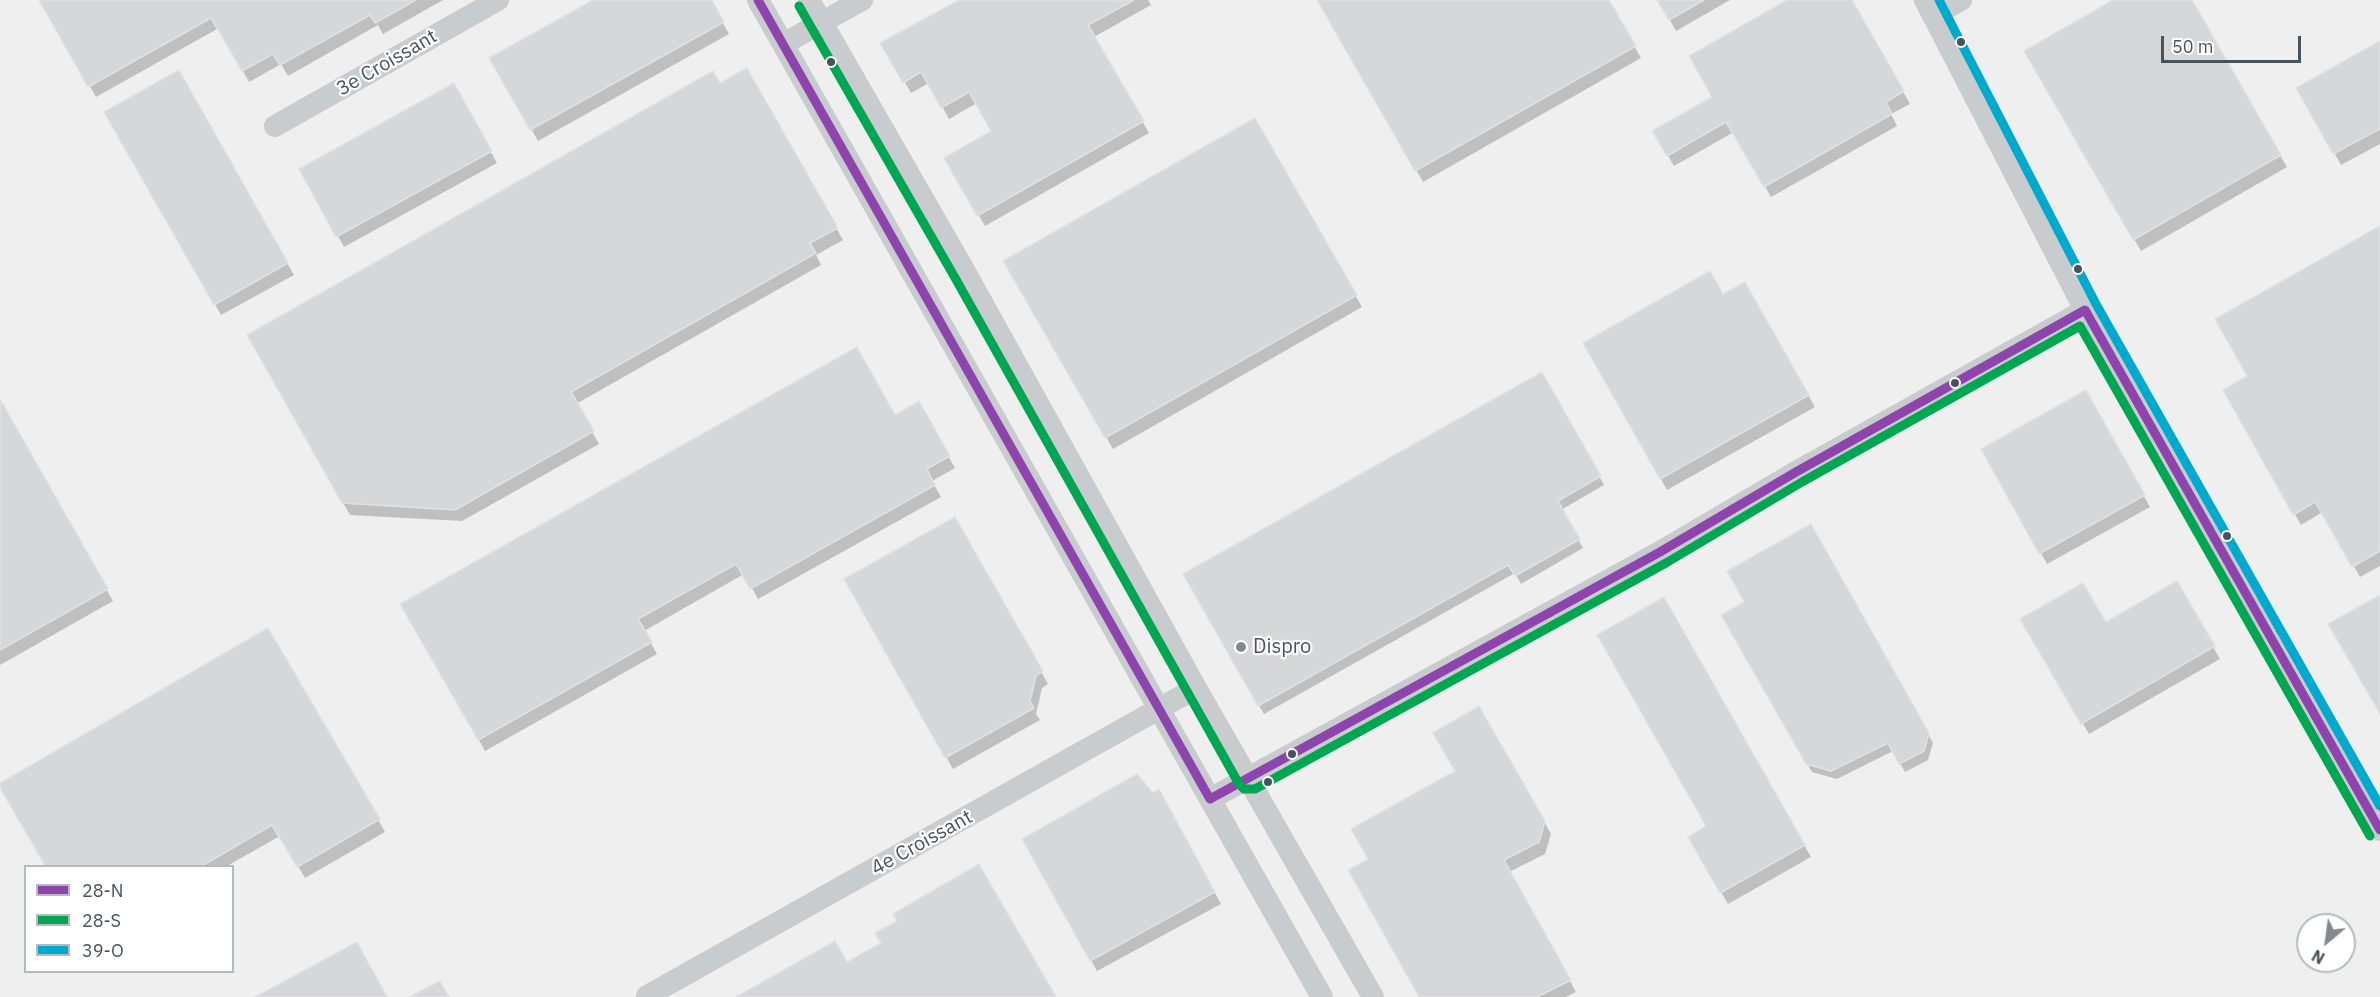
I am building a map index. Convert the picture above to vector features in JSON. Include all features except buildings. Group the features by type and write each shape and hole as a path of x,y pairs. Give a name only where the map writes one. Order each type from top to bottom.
{"street":[{"name":"3e Croissant","path":"275,126 498,0"},
{"path":"758,0 1322,997"},
{"path":"808,0 964,270 1197,688 1373,997"},
{"path":"783,44 862,0"},
{"path":"1962,0 1930,8 2085,310 2380,830"},
{"path":"1210,799 1660,552 1796,472 2085,310"},
{"name":"4e Croissant","path":"647,996 1197,688"}],"transit line":[{"name":"28-N","path":"758,0 1210,799 1660,552 1796,472 2085,310 2380,830"},
{"name":"39-O","path":"1939,0 2096,304 2380,806"},
{"name":"28-S","path":"799,6 954,276 1239,784 1244,789 1255,789 1666,563 1802,482 2080,326 2370,836"}],"place":[{"name":"Dispro","path":"1241,647"}]}
